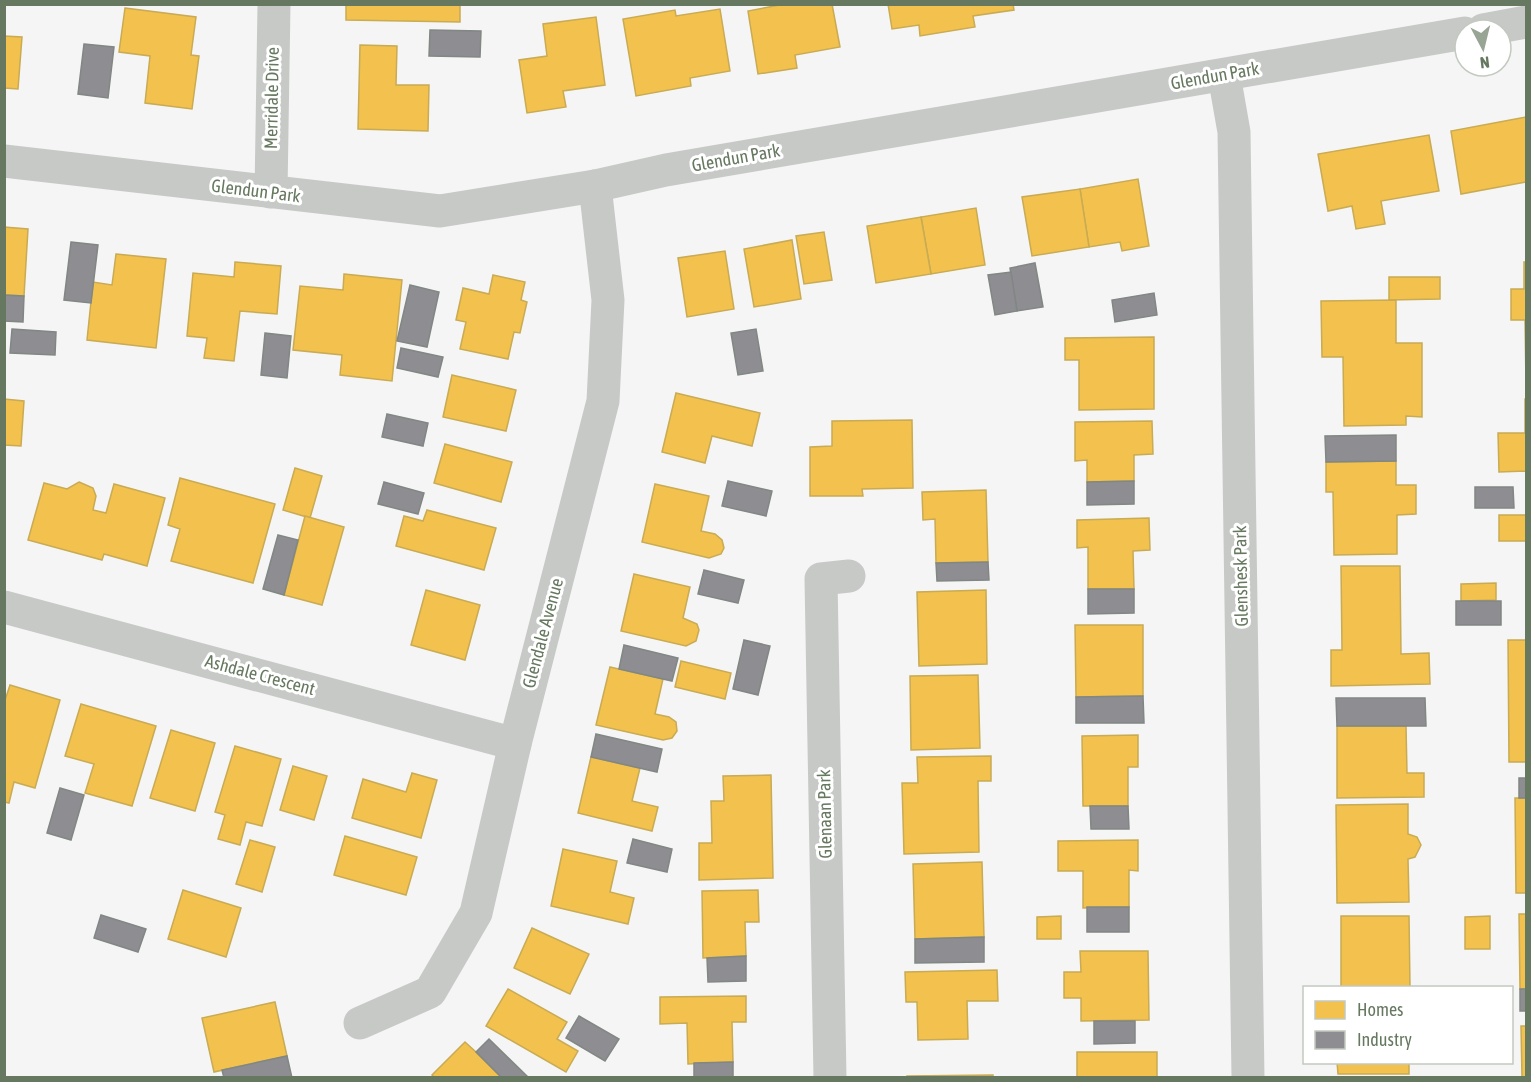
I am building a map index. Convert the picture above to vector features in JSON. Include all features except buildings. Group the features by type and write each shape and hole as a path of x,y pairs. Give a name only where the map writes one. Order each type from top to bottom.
{"street":[{"name":"Merridale Drive","path":"271,192 273,4"},
{"name":"Glendun Park","path":"4,161 440,211 595,186 666,170 1453,35"},
{"name":"Glenshesk Park","path":"1224,75 1234,132 1248,1077"},
{"name":"Glendale Avenue","path":"360,1023 430,992 476,913 515,744 603,401 608,300 595,186"},
{"name":"Glenaan Park","path":"830,1077 821,579 849,576"},
{"name":"Ashdale Crescent","path":"4,607 515,744"}]}
